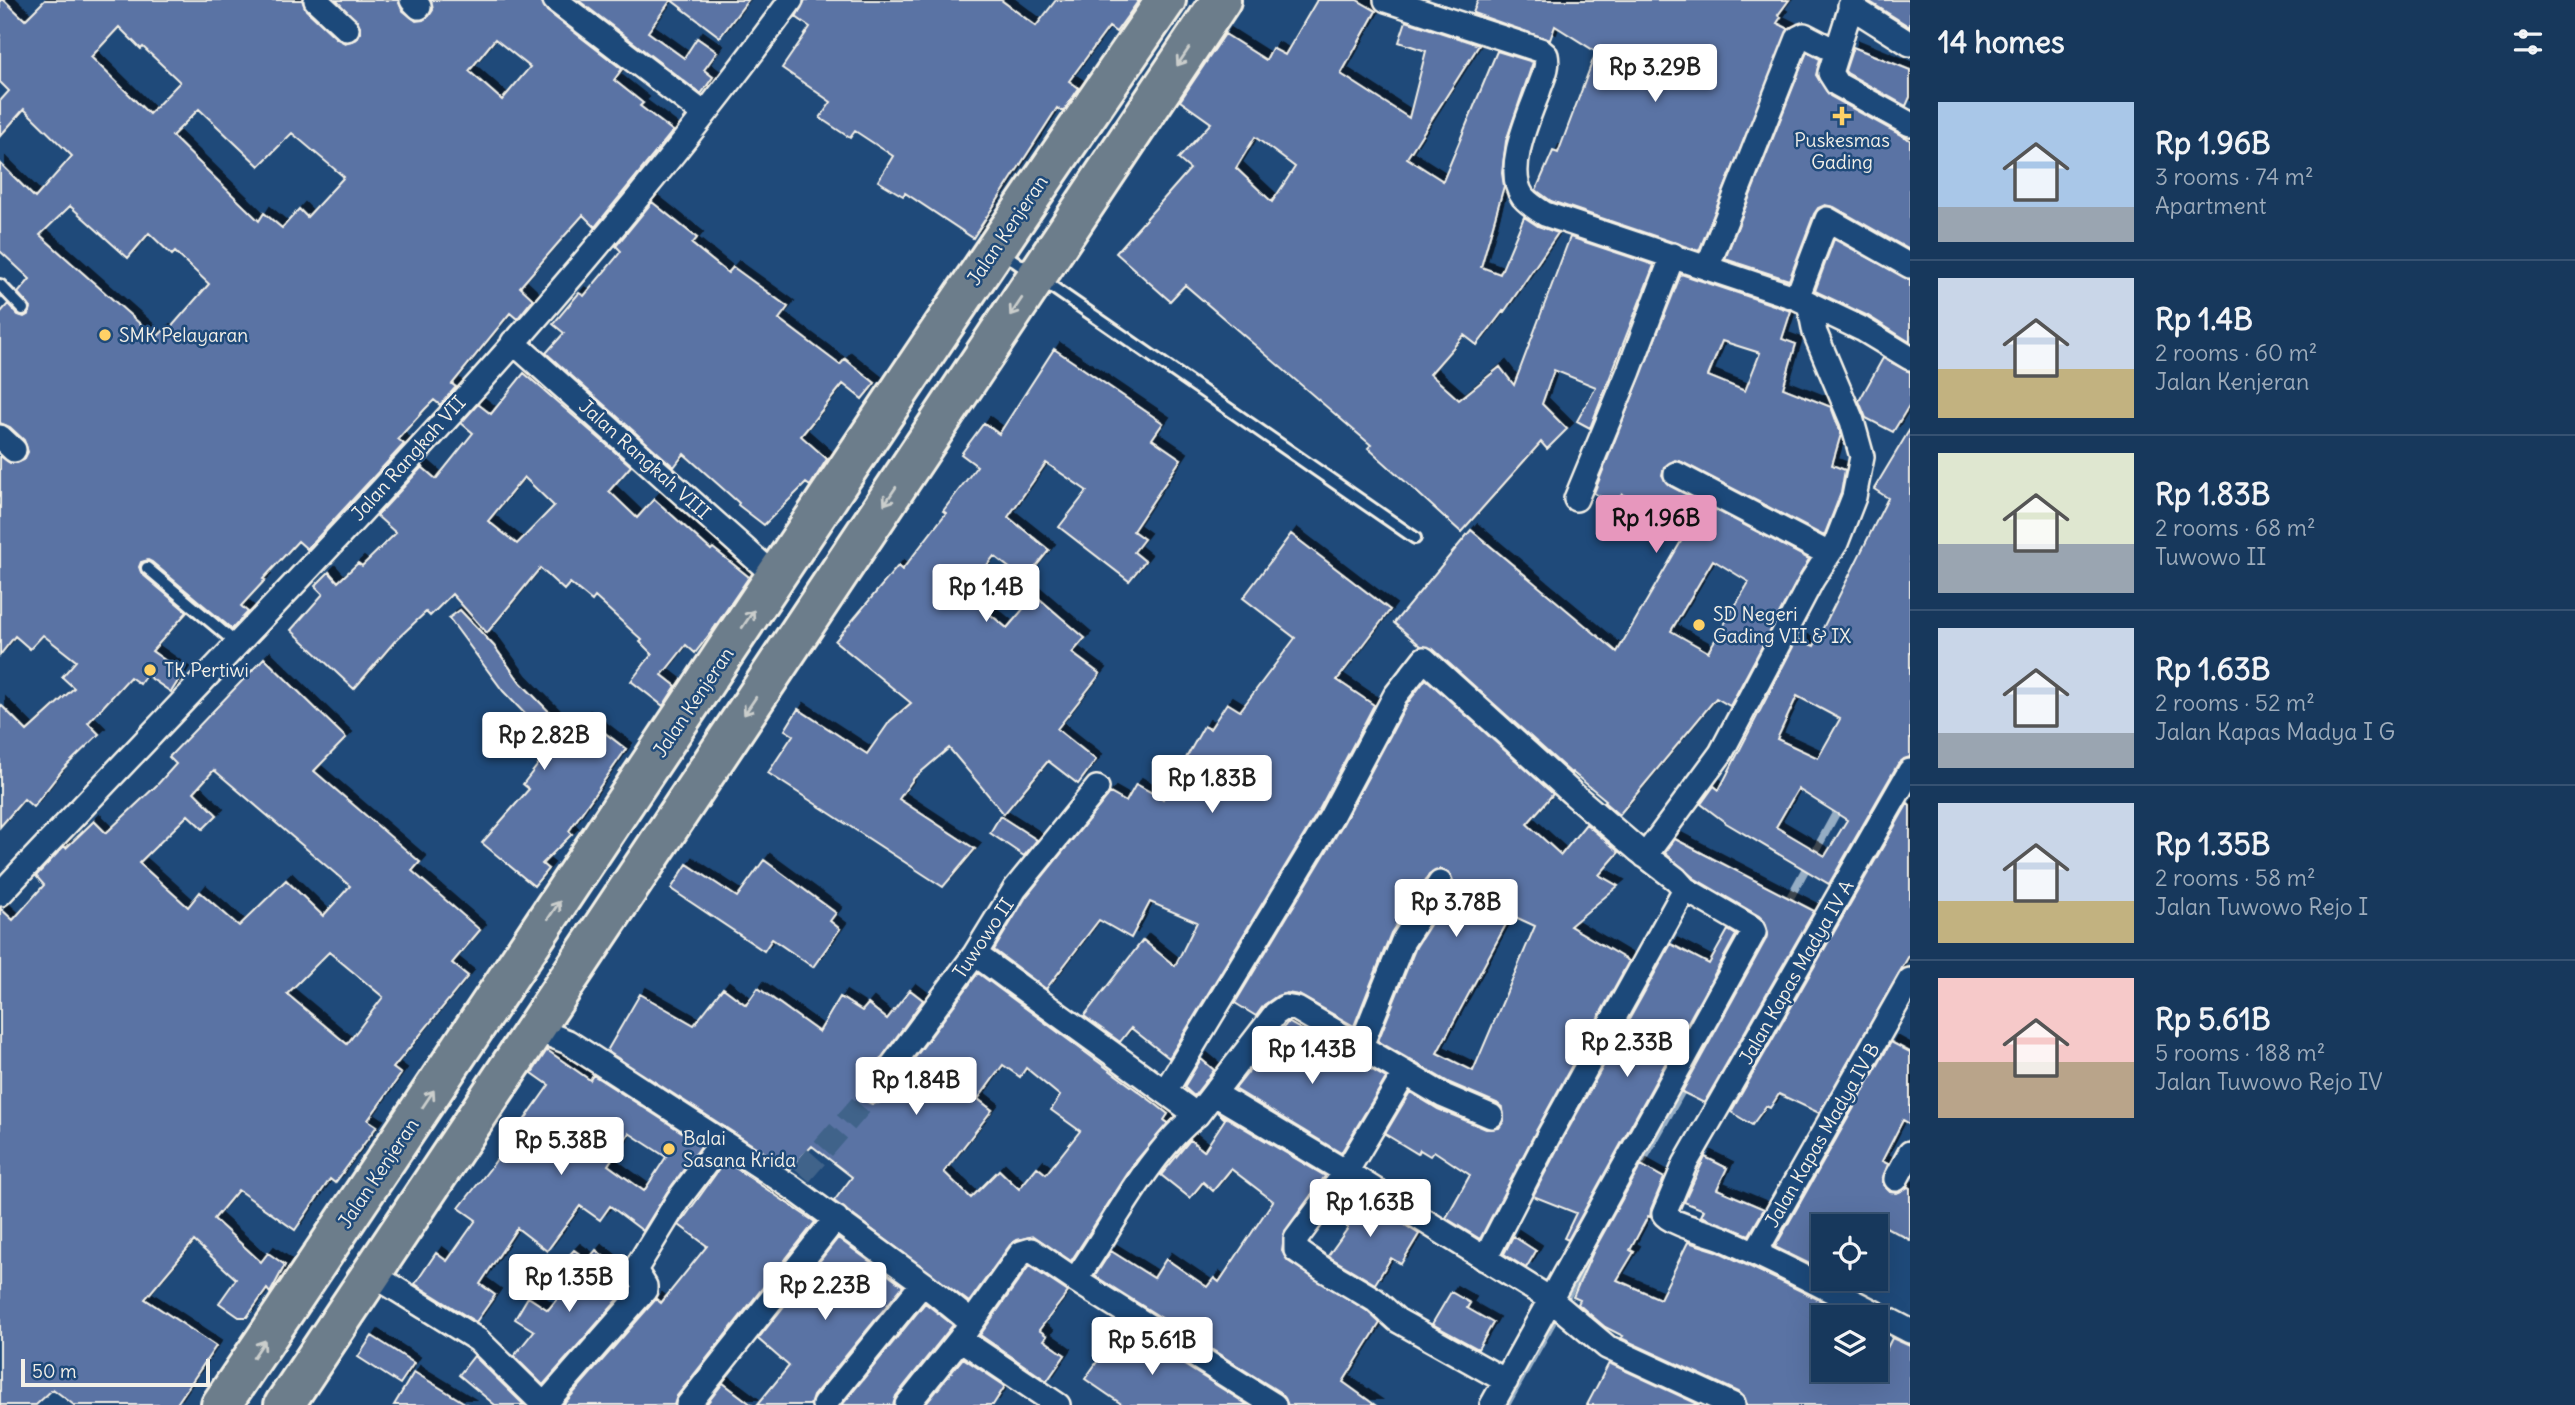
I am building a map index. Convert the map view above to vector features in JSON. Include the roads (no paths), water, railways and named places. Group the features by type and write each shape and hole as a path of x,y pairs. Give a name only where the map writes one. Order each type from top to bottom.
{"highway":[{"name":"Jalan Kenjeran","path":"220,1405 776,578 994,248 1166,0"},
{"path":"284,1405 1221,0"}],"street":[{"path":"316,0 347,29"},
{"path":"555,0 703,113"},
{"name":"Jalan Rangkah VII","path":"0,894 386,484 590,256 791,0"},
{"path":"1386,0 1539,50 1546,55 1547,68 1530,112 1515,169 1522,196 1531,205 1545,214 1803,300 1910,358"},
{"path":"1910,44 1851,3 1830,73 1837,84 1910,124"},
{"path":"1707,268 1799,37 1804,35 1835,51"},
{"path":"1645,856 1721,752 1776,646 1836,543 1854,497 1862,457 1852,421 1803,300 1827,219 1910,266"},
{"path":"1576,499 1673,256"},
{"name":"Jalan Rangkah VIII","path":"513,342 776,578"},
{"path":"1676,474 1829,554"},
{"path":"1166,1090 1331,817 1395,696 1424,659 1685,889 1752,928 1754,932 1492,1405"},
{"name":"Jalan Kapas Madya IV A","path":"1755,1252 1700,1229 1666,1219 1665,1210 1685,1164 1910,771"},
{"name":"Tuwowo II","path":"874,1090 975,954 1015,889 1097,788"},
{"path":"1360,1046 1403,941 1440,884"},
{"path":"1485,1259 1548,1137 1685,889"},
{"path":"975,954 1197,1115"},
{"name":"Jalan Kapas Madya IV B","path":"1755,1252 1910,980"},
{"path":"1075,1280 1123,1205 1156,1160 1181,1128 1197,1115 1215,1094 1275,1014 1284,1007 1297,1009 1444,1096 1490,1116"},
{"path":"535,1028 568,1042 722,1142 795,1180 836,1218 923,1283 967,1336 1058,1405"},
{"path":"1405,1073 1346,1172 1296,1239 1296,1250 1376,1300 1397,1320 1506,1381"},
{"path":"1215,1094 1552,1300 1607,1347 1733,1405"},
{"path":"372,1274 478,1340 544,1405 645,1290 635,1270 678,1200 722,1142"},
{"path":"1896,1179 1910,1153"},
{"path":"688,1405 836,1218"},
{"path":"907,1405 967,1336 1020,1253 1026,1250 1035,1251 1075,1280 1274,1405"},
{"path":"1755,1252 1910,1331"},
{"path":"824,1405 923,1283"}],"lane":[{"path":"994,248 1037,275 1415,538"},
{"path":"0,285 23,309"},
{"path":"147,568 236,643"}],"waterway":[{"path":"1786,905 1840,806"},
{"path":"1506,1405 1730,1005"}],"tunnel":[{"path":"801,1174 874,1090"}],"place":[{"name":"Puskesmas Gading","path":"1842,116"},
{"name":"SMK Pelayaran","path":"105,335"},
{"name":"SD Negeri Gading VII & IX","path":"1699,625"},
{"name":"TK Pertiwi","path":"150,670"},
{"name":"Balai Sasana Krida","path":"669,1149"}]}
